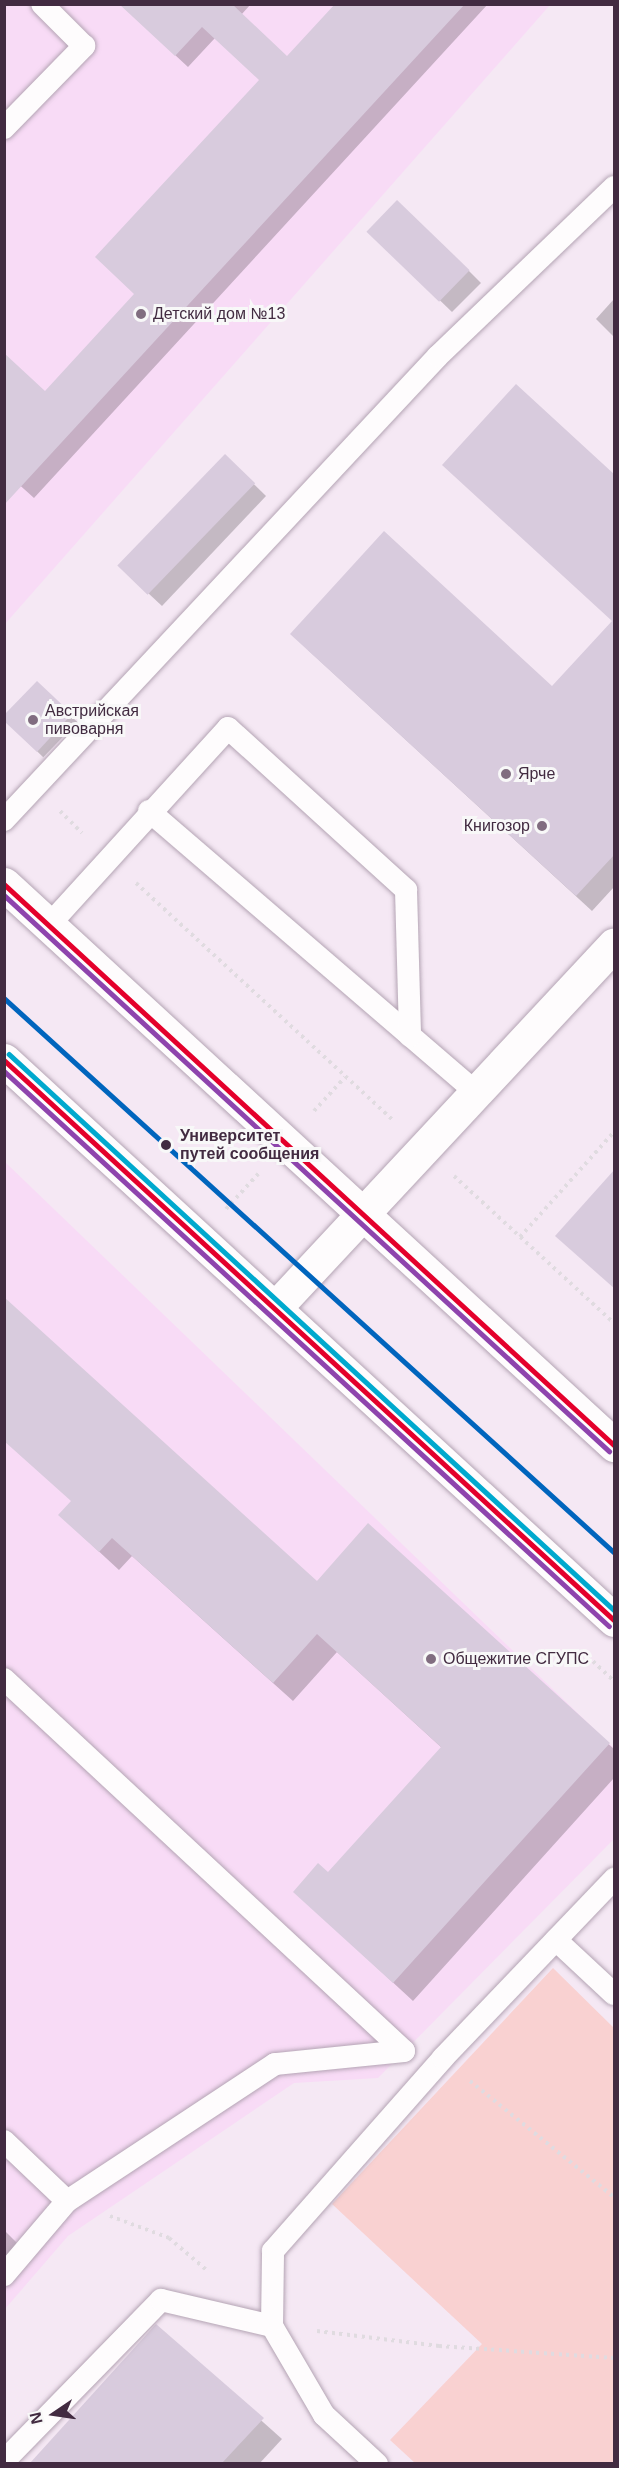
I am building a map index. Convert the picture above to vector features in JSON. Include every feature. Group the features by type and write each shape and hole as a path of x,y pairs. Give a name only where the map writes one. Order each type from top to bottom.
{"main road":[{"path":"4,884 615,1445"},
{"path":"275,1308 615,945"},
{"path":"4,1060 615,1620"}],"lane":[{"path":"4,128 84,46 42,4"},
{"path":"4,820 438,356 615,187"},
{"path":"49,925 149,811 228,728 406,890 410,1036"},
{"path":"149,811 476,1092"},
{"path":"4,1678 404,2052 275,2064 67,2200 4,2275"},
{"path":"377,2463 324,2415 272,2326 273,2251 442,2058 615,1879"},
{"path":"556,1940 615,1994"},
{"path":"4,2141 67,2200"},
{"path":"4,2461 162,2300 272,2326"}],"path":[{"path":"36,788 109,858 615,1323"},
{"path":"520,1237 615,1132"},
{"path":"442,2058 615,2197"},
{"path":"67,2200 169,2238 212,2275"},
{"path":"272,2326 440,2346 615,2358"}],"shaded area":[{"name":"Детский дом №13","path":"5,5 550,5 5,624"},
{"path":"4,1161 614,1748 614,1839 378,2078 294,2083 68,2236 5,2309"},
{"path":"553,1968 614,2028 614,2463 415,2463 390,2440 482,2344 332,2204"}],"building":[{"path":"119,4 232,4 287,56 335,4 465,4 4,505 4,353 45,391 134,294 95,257 259,80 202,27 175,56"},
{"path":"397,200 470,270 439,302 366,232"},
{"path":"516,384 615,475 615,854 576,896 290,634 384,531 552,686 612,621 442,465"},
{"path":"225,454 255,483 148,595 117,565"},
{"path":"37,681 72,714 37,752 4,721 4,715"},
{"path":"615,1169 615,1289 555,1236"},
{"name":"Общежитие СГУПС","path":"4,1297 317,1581 368,1523 610,1743 393,1983 293,1892 318,1863 328,1872 441,1747 317,1634 273,1683 112,1538 99,1552 58,1515 71,1501 4,1441"},
{"path":"156,2324 264,2418 222,2463 30,2463"}],"transit line":[{"path":"4,884 614,1445"},
{"path":"4,895 609,1451"},
{"path":"4,998 614,1552"},
{"path":"9,1054 614,1610"},
{"path":"4,1060 614,1620"},
{"path":"4,1071 609,1626"}],"place":[{"name":"Детский дом №13","path":"141,314"},
{"name":"Австрийская пивоварня","path":"33,720"},
{"name":"Ярче","path":"506,774"},
{"name":"Книгозор","path":"542,826"},
{"name":"Университет путей сообщения","path":"166,1145"},
{"name":"Общежитие СГУПС","path":"431,1659"}]}
